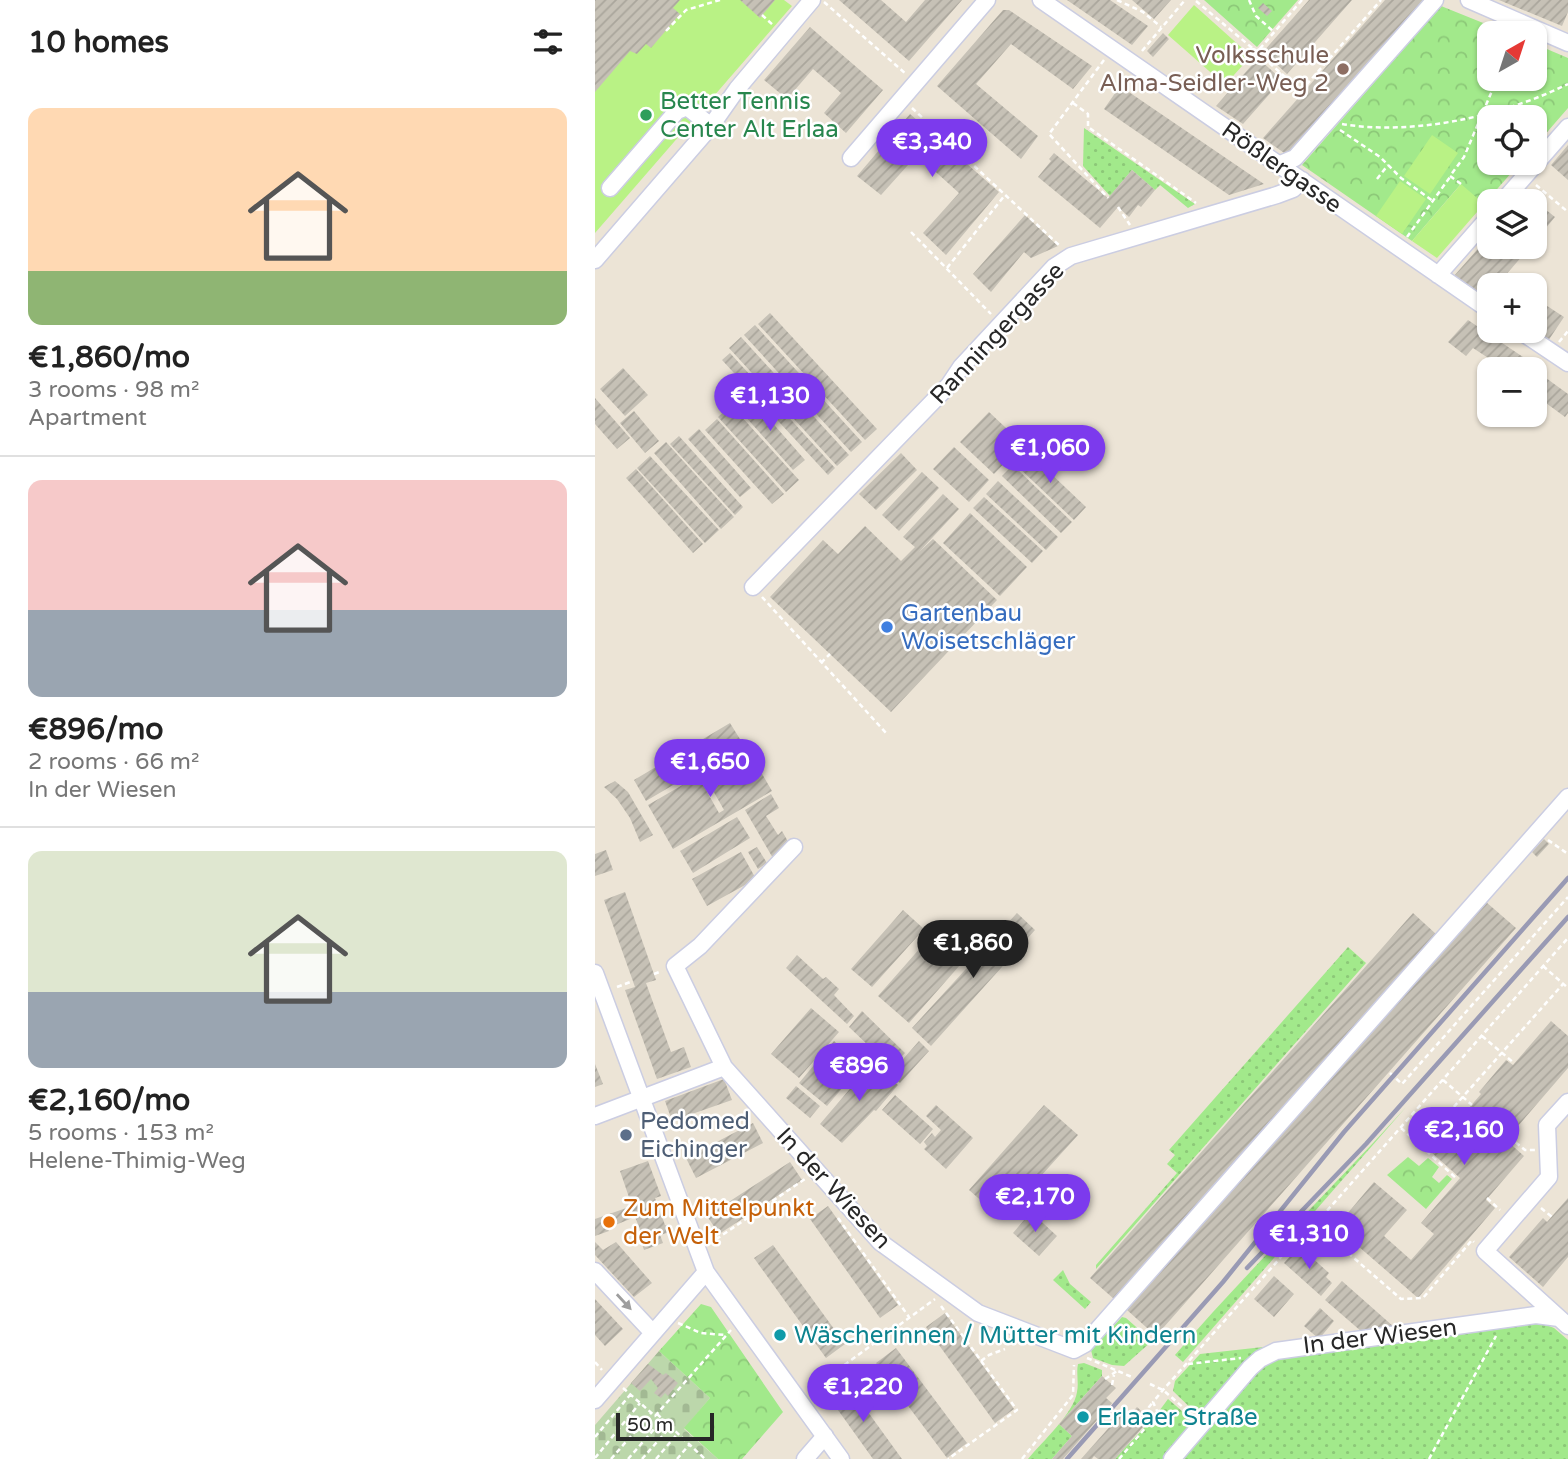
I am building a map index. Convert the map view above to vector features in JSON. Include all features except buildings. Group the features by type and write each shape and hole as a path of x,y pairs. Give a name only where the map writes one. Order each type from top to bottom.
{"street":[{"path":"595,260 711,126 737,89 812,0"},
{"path":"851,158 987,0"},
{"name":"Rößlergasse","path":"1041,0 1477,302"},
{"path":"1278,164 1295,158 1435,0"},
{"path":"1469,0 1568,43"},
{"path":"610,188 677,111 687,107 711,126"},
{"path":"1514,189 1568,127"},
{"name":"Ranningergasse","path":"753,587 949,385 961,367 1054,267 1071,257 1293,189 1302,180"},
{"path":"1438,275 1477,231"},
{"path":"1538,343 1568,363"},
{"path":"1075,1358 1568,797"},
{"name":"In der Wiesen","path":"794,847 701,946 675,966 724,1067 880,1242 940,1294 978,1313 1060,1346 1075,1358"},
{"path":"595,973 706,1272 841,1459"},
{"path":"595,1116 724,1067"},
{"path":"1565,1318 1485,1251 1549,1177 1547,1125 1568,1102"},
{"path":"595,1271 653,1333"},
{"path":"595,1400 706,1272"},
{"name":"In der Wiesen","path":"1172,1459 1250,1368 1265,1356 1287,1348 1536,1315 1565,1318"},
{"path":"805,1459 825,1436"}],"path":[{"path":"666,31 686,9 720,0"},
{"path":"822,0 914,82"},
{"path":"1117,0 1143,12 1161,27"},
{"path":"1132,63 1185,0"},
{"path":"1249,0 1256,16 1274,32"},
{"path":"1257,52 1302,0"},
{"path":"1196,1 1301,91 1381,0"},
{"path":"1108,198 1049,134 1112,49"},
{"path":"1517,105 1568,85"},
{"path":"901,98 1071,257"},
{"path":"1073,103 1088,114 1088,127 1212,214"},
{"path":"1329,121 1365,128 1419,125 1477,117"},
{"path":"1329,121 1380,157 1401,178 1433,201"},
{"path":"1399,248 1464,157 1477,127"},
{"path":"1377,179 1388,165"},
{"path":"1450,176 1461,184"},
{"path":"1525,176 1568,212"},
{"path":"947,268 1005,195"},
{"path":"1118,207 1138,236"},
{"path":"911,232 1001,323"},
{"path":"753,587 887,734"},
{"path":"821,663 830,654"},
{"path":"1538,830 1568,854"},
{"path":"1390,1073 1402,1084 1568,897"},
{"path":"1147,1416 1149,1407 1163,1390 1305,1230 1315,1224 1568,938"},
{"path":"1543,966 1568,988"},
{"path":"602,992 633,981"},
{"path":"1420,1145 1563,984"},
{"path":"1482,1036 1514,1063"},
{"path":"1443,1080 1472,1105"},
{"path":"1401,1128 1457,1179"},
{"path":"1509,1137 1525,1150 1548,1150"},
{"path":"699,1252 817,1172"},
{"path":"1487,1198 1512,1220"},
{"path":"837,1217 909,1317"},
{"path":"1315,1224 1401,1299 1423,1298 1472,1240 1485,1251"},
{"path":"798,1398 940,1294 981,1361 1017,1409 948,1459"},
{"path":"669,1315 682,1326 701,1333 725,1335"},
{"path":"657,1414 725,1335 742,1320"},
{"path":"1429,1459 1496,1336 1496,1321"},
{"path":"981,1361 1005,1349"},
{"path":"1187,1364 1265,1356"},
{"path":"1022,1459 1073,1395 1075,1358 1132,1377"},
{"path":"595,1362 651,1413 655,1416 657,1414 671,1426 705,1459"},
{"path":"1105,1379 1115,1373"},
{"path":"1112,1385 1115,1373"},
{"path":"1150,1384 1163,1390 1202,1424"},
{"path":"595,1437 630,1395"},
{"path":"1119,1459 1159,1413 1153,1402"},
{"path":"595,1458 640,1403"},
{"path":"1141,1410 1149,1407"},
{"path":"612,1459 651,1413"},
{"path":"628,1459 663,1419"},
{"path":"637,1448 644,1457 671,1426"},
{"path":"656,1459 678,1433"},
{"path":"680,1458 689,1445"}],"green space":[{"name":"Better Tennis Center Alt Erlaa","path":"595,0 784,0 792,6 595,233"},
{"path":"1204,0 1298,0 1257,47"},
{"path":"1194,5 1251,56 1225,85 1168,35"},
{"path":"1441,6 1478,21 1477,91 1547,91 1547,49 1568,58 1568,108 1547,132 1547,105 1477,105 1477,175 1509,175 1497,189 1477,189 1477,198 1460,185 1412,241 1302,165"},
{"path":"1084,128 1195,204 1188,208 1160,185 1155,190 1132,170 1110,196 1083,166"},
{"path":"1432,135 1458,153 1430,194 1404,176"},
{"path":"1400,181 1426,199 1402,234 1376,216"},
{"path":"1461,184 1477,198 1477,212 1437,258 1412,241"},
{"path":"1348,947 1366,963 1096,1269 1096,1265 1177,1173 1167,1164 1175,1155 1169,1150"},
{"path":"1407,1106 1183,1362 1175,1355 1232,1292"},
{"path":"1408,1157 1419,1166 1428,1158 1439,1167 1432,1177 1439,1183 1447,1175 1452,1179 1426,1209 1387,1175"},
{"path":"1063,1270 1070,1284 1091,1302 1085,1309 1053,1280"},
{"path":"701,1304 711,1307 783,1412 742,1459 718,1459 684,1428 710,1398 659,1351"},
{"path":"1122,1317 1152,1341 1124,1366 1093,1358 1091,1350"},
{"path":"1537,1321 1554,1328 1568,1340 1568,1459 1180,1459 1268,1360"},
{"path":"1263,1347 1202,1419 1173,1391 1175,1381 1200,1354"},
{"path":"659,1351 710,1398 684,1429 718,1459 595,1459 595,1425"},
{"path":"1084,1363 1102,1370 1102,1376 1059,1424 1075,1400 1078,1364"},
{"path":"1168,1399 1197,1424 1167,1459 1115,1459 1156,1415"},
{"path":"1059,1424 1072,1436 1052,1459 1028,1459 1049,1436"}],"railway":[{"path":"1067,1459 1223,1282 1344,1132 1568,878"},
{"path":"1247,1268 1366,1144 1568,917"}],"place":[{"name":"Volksschule Alma-Seidler-Weg 2","path":"1343,69"},
{"name":"Better Tennis Center Alt Erlaa","path":"646,115"},
{"name":"Gartenbau Woisetschläger","path":"887,627"},
{"name":"Pedomed Eichinger","path":"626,1135"},
{"name":"Zum Mittelpunkt der Welt","path":"609,1222"},
{"name":"Wäscherinnen / Mütter mit Kindern","path":"780,1335"},
{"name":"Erlaaer Straße","path":"1083,1417"}]}
